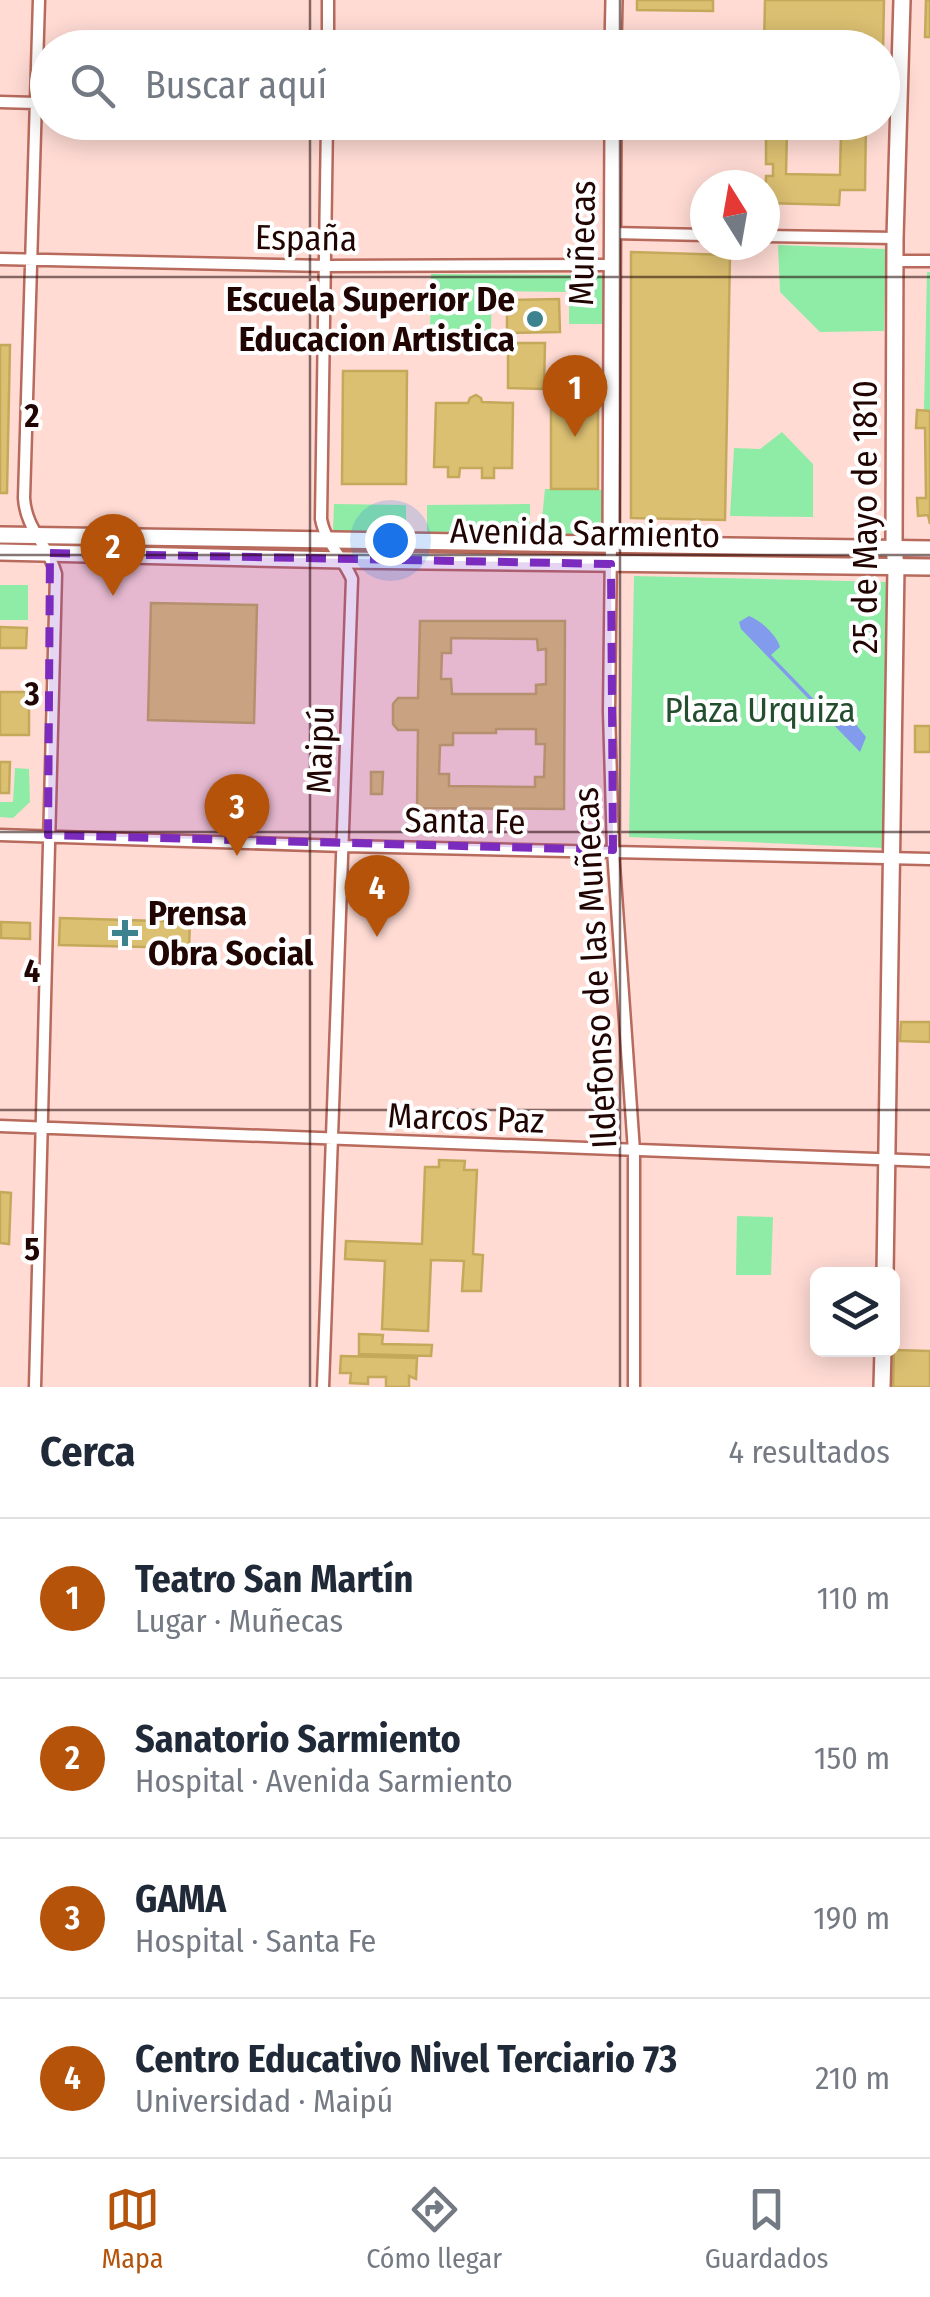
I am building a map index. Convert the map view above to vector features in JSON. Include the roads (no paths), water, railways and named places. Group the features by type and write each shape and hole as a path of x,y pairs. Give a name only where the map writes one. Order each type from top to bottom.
{"main road":[{"path":"614,0 614,30"},
{"name":"25 de Mayo de 1810","path":"900,68 902,0"},
{"name":"Muñecas","path":"611,545 613,140"},
{"name":"25 de Mayo de 1810","path":"884,1267 896,566 894,261 898,140"},
{"name":"Avenida Sarmiento","path":"0,534 930,549"},
{"name":"Avenida Sarmiento","path":"0,552 930,567"},
{"path":"882,1387 883,1357"}],"street":[{"path":"38,30 39,0"},
{"path":"328,0 328,30"},
{"path":"0,102 30,103"},
{"path":"35,140 24,498 35,536 50,553 56,574 35,1387"},
{"path":"327,140 321,519 327,541 344,560"},
{"path":"612,233 690,235"},
{"path":"780,236 895,238"},
{"name":"España","path":"0,259 326,266 611,265"},
{"path":"894,261 930,261"},
{"name":"Ildefonso de las Muñecas","path":"611,545 612,850 634,1151 634,1387"},
{"name":"Maipú","path":"324,1387 352,579 344,560"},
{"name":"Santa Fe","path":"0,835 930,859"},
{"name":"Marcos Paz","path":"0,1126 930,1162"}],"water":[{"path":"749,616 768,628 778,642 780,647 771,655 827,713 846,712 866,737 860,752 741,629 739,622"}],"place":[{"name":"Escuela Superior De Educacion Artistica","path":"535,319"},
{"name":"Teatro San Martín","path":"575,437"},
{"name":"Sanatorio Sarmiento","path":"113,596"},
{"name":"GAMA","path":"237,856"},
{"name":"Prensa Obra Social","path":"125,933"},
{"name":"Centro Educativo Nivel Terciario 73","path":"377,937"}],"park label":[{"name":"Plaza Urquiza","path":"760,710"}]}
